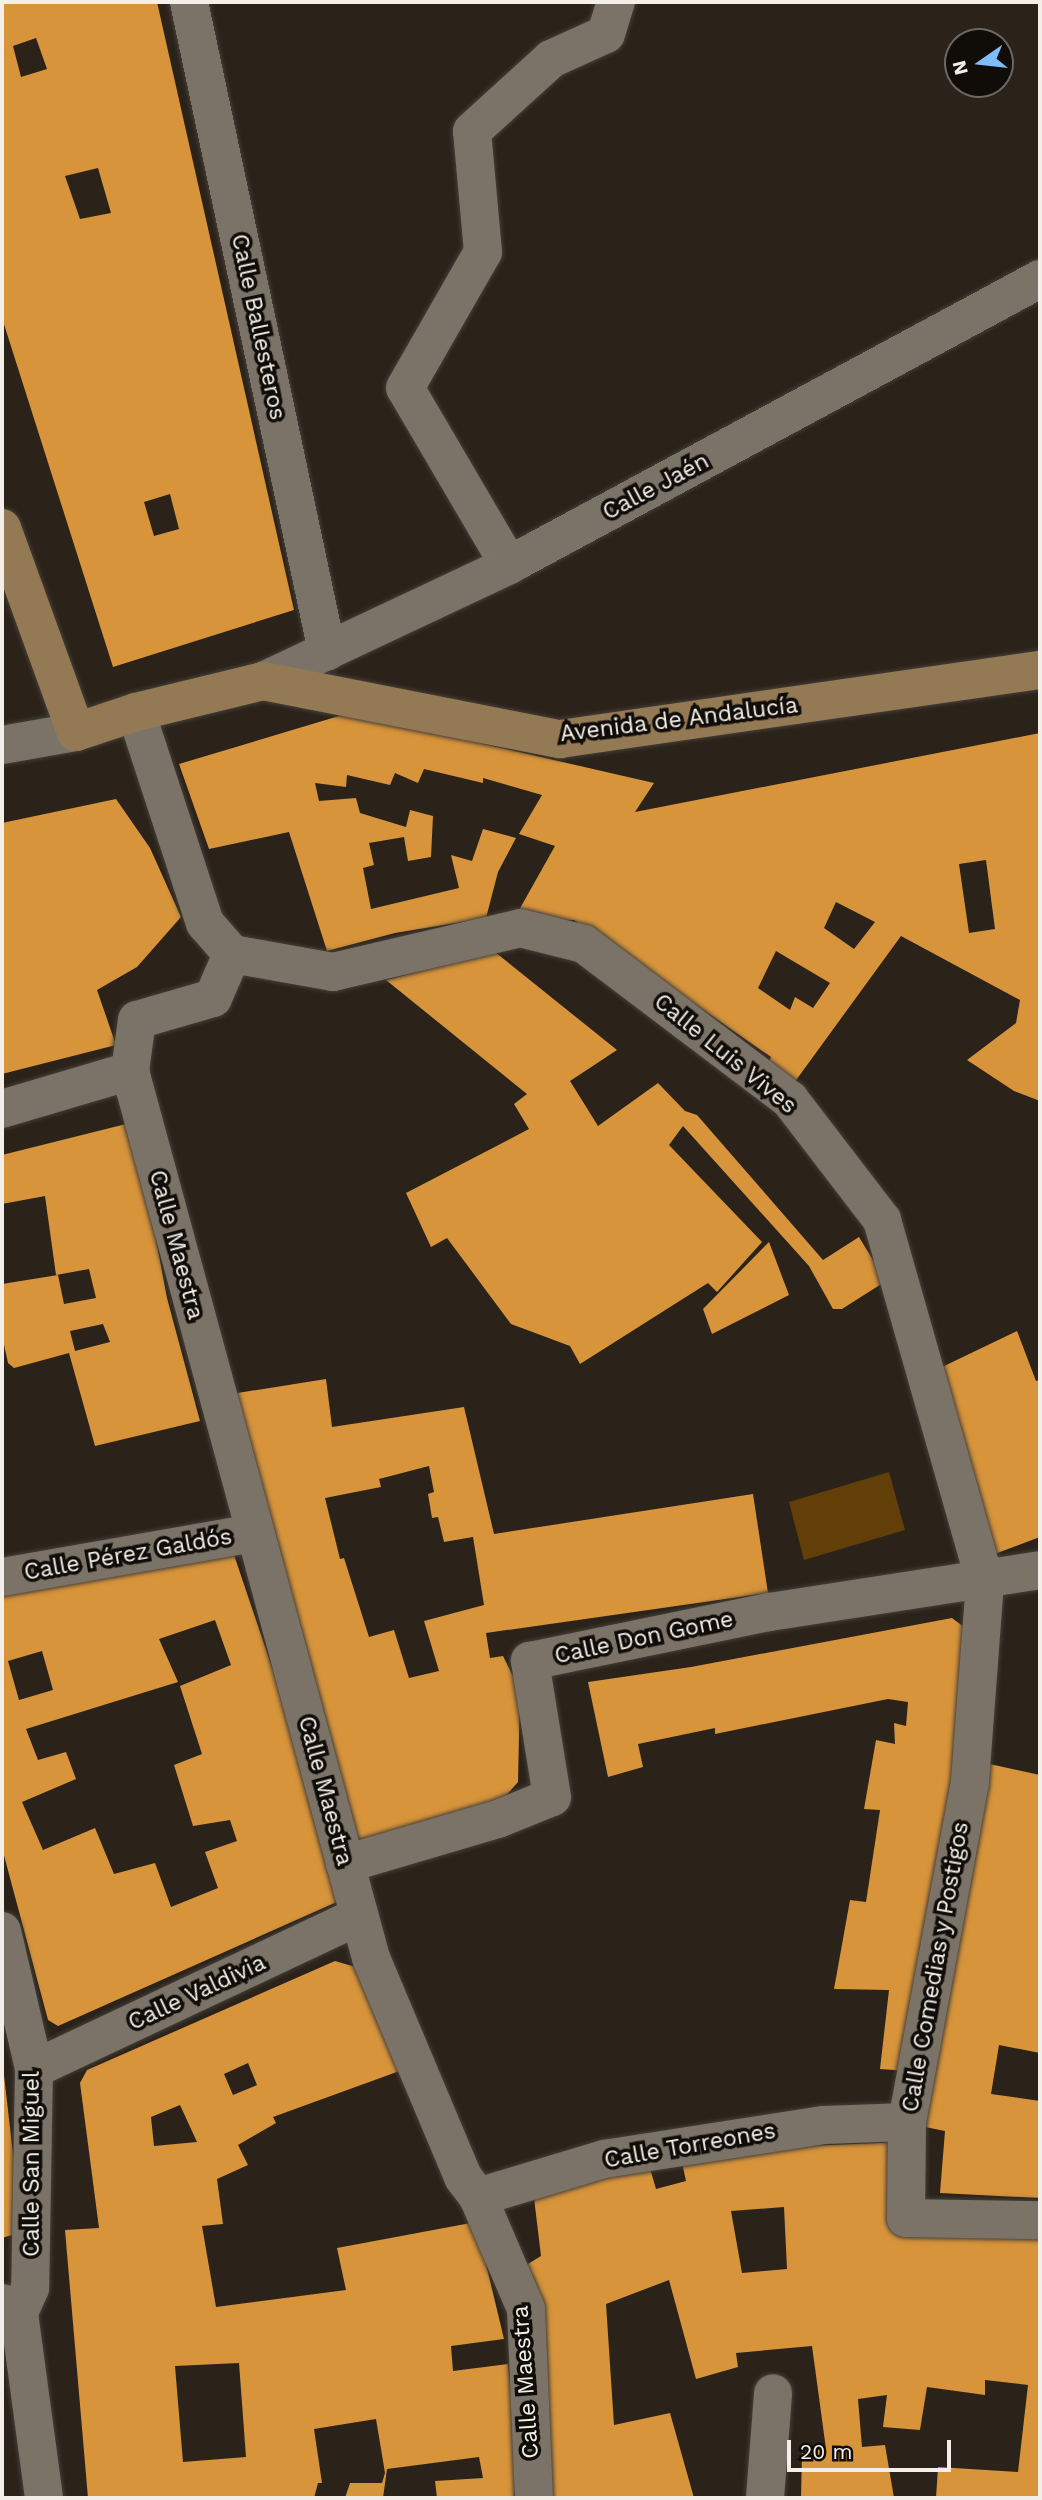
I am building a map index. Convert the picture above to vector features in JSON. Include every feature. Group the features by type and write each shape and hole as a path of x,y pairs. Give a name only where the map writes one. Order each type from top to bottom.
{"street":[{"name":"Calle Ballesteros","path":"189,2 327,652"},
{"path":"509,565 405,388 483,252 472,131 551,59 606,34 616,2"},
{"name":"Calle Jaén","path":"263,681 509,565 1040,279"},
{"path":"2,528 76,732 2,745"},
{"name":"Avenida de Andalucía","path":"76,732 136,712 263,681 560,739 1040,670"},
{"path":"2,1109 130,1071 137,1020 213,998 232,954 205,923 136,712"},
{"name":"Calle Luis Vives","path":"232,954 333,972 520,928 584,944 790,1100 882,1220 985,1582"},
{"name":"Calle Maestra","path":"130,1071 371,1958 463,2177 478,2197 526,2309 534,2498"},
{"name":"Calle Pérez Galdós","path":"2,1577 255,1533"},
{"name":"Calle Don Gome","path":"345,1864 498,1819 552,1797 530,1661 769,1612 985,1582 1040,1570"},
{"name":"Calle Comedias y Postigos","path":"985,1582 970,1782 907,2122 906,2218 1040,2220"},
{"name":"Calle Valdivia","path":"34,2069 359,1916"},
{"name":"Calle San Miguel","path":"2,1931 34,2069 30,2288 10,2308"},
{"name":"Calle Torreones","path":"478,2197 604,2159 824,2124 907,2122"},
{"path":"10,2308 44,2498"},
{"path":"765,2498 773,2393"}],"shaded area":[{"path":"889,1472 905,1530 804,1560 789,1502"}],"building":[{"path":"2,2 157,2 294,610 113,667 2,318","holes":["36,38 47,69 21,77 13,46","98,168 111,213 80,219 65,176","170,494 179,529 154,536 144,502"]},
{"path":"349,713 654,783 635,812 1040,733 1040,1101 1014,1091 967,1060 1016,1023 1020,1000 901,936 794,1083 768,1063 771,1057 574,920 514,919 555,846 519,834 542,795 483,778 483,783 424,769 418,783 395,773 390,785 347,775 346,787 315,783 319,801 356,798 360,813 406,827 410,810 433,816 431,857 408,861 404,837 369,843 374,865 363,868 371,909 459,888 451,855 472,861 483,829 516,838 498,872 486,918 395,933 327,951 289,832 209,849 179,764","holes":["986,860 995,929 969,933 959,864","836,902 875,922 854,949 824,928","776,951 830,983 813,1008 795,997 790,1010 758,988"]},
{"path":"116,799 150,848 181,917 137,967 97,990 116,1045 2,1074 2,823"},
{"path":"495,952 617,1050 570,1081 598,1126 658,1083 685,1111 697,1115 823,1260 859,1237 886,1281 842,1309 833,1309 809,1266 683,1126 669,1145 762,1242 717,1292 708,1283 580,1364 570,1346 511,1324 447,1238 431,1247 406,1193 529,1129 514,1104 527,1094 386,980"},
{"path":"134,1122 167,1298 200,1421 95,1446 69,1353 14,1368 8,1363 2,1336 2,1284 58,1275 64,1304 96,1298 89,1269 56,1275 45,1196 2,1204 2,1155","holes":["103,1324 110,1342 75,1351 70,1331"]},
{"path":"769,1242 789,1295 712,1334 703,1309"},
{"path":"1017,1331 1036,1381 1040,1380 1040,1537 992,1555 940,1368"},
{"path":"326,1379 332,1427 464,1407 494,1534 753,1494 768,1593 486,1633 490,1658 503,1656 520,1690 518,1782 497,1806 350,1842 225,1395","holes":["429,1466 434,1492 428,1494 432,1518 438,1517 444,1542 473,1537 484,1605 424,1621 439,1671 409,1678 394,1630 369,1637 344,1558 340,1559 325,1498 381,1487 379,1479"]},
{"path":"232,1549 281,1694 339,1901 58,2026 48,2020 2,1848 2,1590","holes":["215,1620 231,1665 180,1686 202,1754 174,1765 193,1826 230,1820 237,1841 205,1852 218,1888 171,1907 155,1863 114,1874 95,1828 43,1850 22,1802 76,1779 66,1752 38,1760 26,1729 178,1682 159,1639","42,1651 53,1690 19,1700 8,1661"]},
{"path":"952,1618 972,1633 923,1993 909,2071 880,2069 889,1990 834,1989 850,1900 866,1902 880,1810 864,1809 876,1740 895,1744 894,1723 906,1726 908,1702 888,1699 715,1734 715,1728 638,1744 643,1767 608,1777 588,1682 691,1667"},
{"path":"985,1763 1040,1775 1040,2053 999,2045 991,2094 1040,2101 1040,2198 940,2193 945,2131 925,2127"},
{"path":"335,1961 359,1968 405,2069 273,2117 276,2123 238,2145 248,2165 217,2179 223,2224 202,2226 216,2307 346,2290 337,2248 476,2222 504,2339 451,2346 453,2371 508,2364 516,2452 514,2498 437,2498 435,2481 483,2478 479,2457 387,2469 383,2498 345,2498 350,2483 382,2483 385,2473 376,2419 314,2429 322,2483 318,2483 314,2498 88,2498 65,2230 99,2228 80,2083 87,2070","holes":["248,2063 257,2085 233,2095 224,2074","180,2105 197,2142 154,2146 151,2117","239,2363 246,2457 183,2462 175,2366"]},
{"path":"2,2058 22,2232 2,2238"},
{"path":"905,2142 900,2228 1040,2233 1040,2498 936,2498 938,2467 1018,2472 1028,2385 985,2380 985,2395 927,2387 920,2430 883,2427 887,2395 858,2399 862,2447 885,2445 894,2498 801,2498 802,2451 826,2449 812,2346 736,2353 738,2367 696,2379 669,2280 606,2304 614,2425 670,2413 694,2498 547,2498 523,2267 541,2256 534,2198 649,2165 656,2189 686,2181 681,2158 780,2147","holes":["784,2207 787,2269 742,2273 731,2211"]}]}
